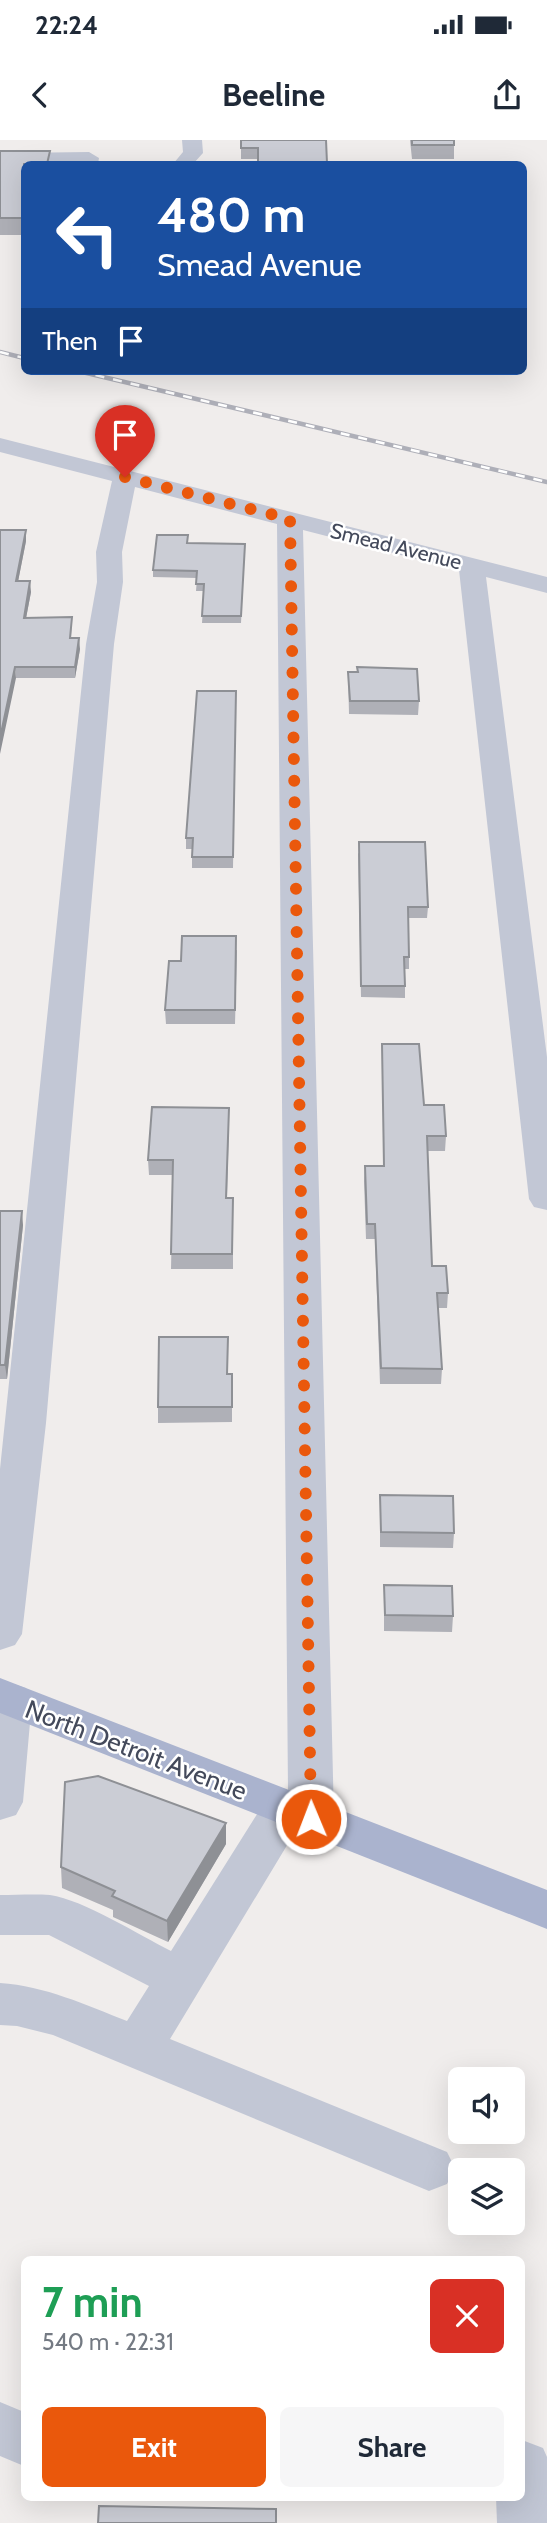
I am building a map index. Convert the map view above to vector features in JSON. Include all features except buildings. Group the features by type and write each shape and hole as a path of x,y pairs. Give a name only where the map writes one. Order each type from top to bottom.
{"main road":[{"name":"North Detroit Avenue","path":"5,1698 547,1910"}],"street":[{"path":"13,159 89,161"},
{"name":"Smead Avenue","path":"0,445 547,584"},
{"path":"0,1634 27,1410 100,644 110,582 109,552 125,477"},
{"path":"137,2049 180,1979 298,1813 290,519"},
{"path":"471,565 547,1199"},
{"path":"0,1801 5,1698"},
{"path":"0,1915 51,1915 61,1918 180,1979"},
{"path":"0,2004 17,2005 60,2016 429,2168"},
{"path":"0,2430 21,2438"},
{"path":"526,2523 530,2468"}],"railway":[{"path":"0,352 21,357"},
{"path":"95,375 547,482"}],"route":[{"path":"125,477 290,519 311,1819"}]}
